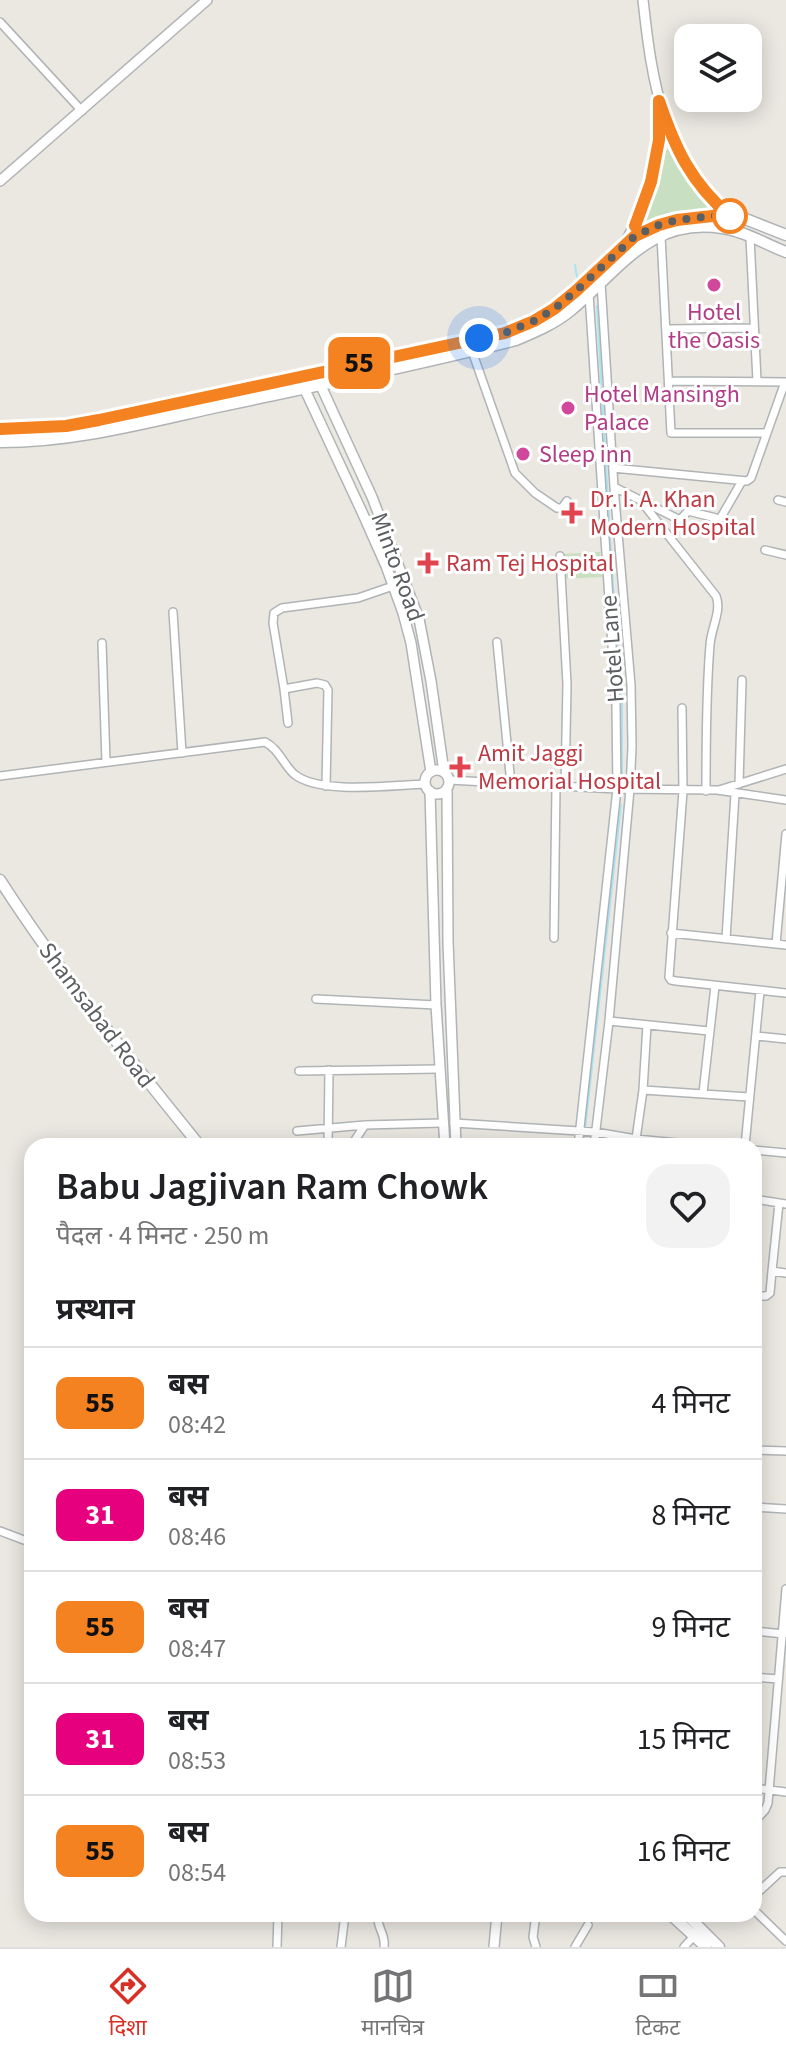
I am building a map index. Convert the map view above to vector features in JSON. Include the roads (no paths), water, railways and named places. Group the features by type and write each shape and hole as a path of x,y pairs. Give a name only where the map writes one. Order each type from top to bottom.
{"main road":[{"path":"0,429 66,426 505,333 554,309 635,236 659,225 721,215 743,218 786,235"},
{"path":"0,442 86,435 306,389 516,340 544,328 567,313 645,243 681,230 703,226 725,228 786,252"},
{"name":"Shamsabad Road","path":"0,880 28,924 193,1138"},
{"path":"679,1922 706,1947"},
{"path":"694,1922 719,1947"}],"street":[{"path":"0,181 207,0"},
{"path":"624,246 651,182 659,140 659,101 643,0"},
{"path":"0,22 82,111"},
{"path":"659,101 672,140 682,158 711,200 730,216"},
{"path":"661,236 670,431 673,434 767,433"},
{"path":"750,237 757,381"},
{"name":"Hotel Lane","path":"595,1138 609,1021 632,747 631,685 601,281"},
{"name":"Hotel Lane","path":"579,1138 617,789 616,706 589,294"},
{"path":"667,329 754,328"},
{"path":"472,351 515,473 535,493 557,508 562,508 567,501"},
{"name":"Minto Road","path":"315,373 375,504 419,619 431,681 447,780 448,927 455,1138"},
{"name":"Minto Road","path":"299,377 361,510 403,613 411,643 431,772"},
{"path":"613,468 742,481 751,478 786,382 669,381"},
{"path":"599,444 612,443"},
{"path":"614,487 680,520 688,511 720,519 742,481"},
{"path":"641,501 718,602 711,633 707,685 706,791"},
{"path":"361,510 375,504"},
{"path":"765,550 786,555"},
{"path":"554,938 567,684 560,556"},
{"path":"608,577 623,576"},
{"path":"288,723 273,623 277,609 358,598 393,586"},
{"path":"173,612 182,753"},
{"path":"497,642 511,784"},
{"path":"102,643 106,762"},
{"path":"739,784 742,680"},
{"path":"284,689 317,683 325,685 328,690 326,786"},
{"path":"682,708 683,791 668,973 671,980 786,993"},
{"path":"0,776 265,742 273,746 294,774 312,784 428,788 440,793 447,780"},
{"path":"444,1138 427,775 435,770 447,780 683,791 717,790 783,770 786,780"},
{"path":"717,790 786,800"},
{"path":"726,939 735,794"},
{"path":"776,944 786,834"},
{"path":"671,933 786,945"},
{"path":"703,1093 715,986"},
{"path":"746,1138 760,991"},
{"path":"316,999 436,1005"},
{"path":"609,1021 709,1031"},
{"path":"636,1138 647,1025"},
{"path":"756,1036 786,1039"},
{"path":"299,1071 439,1069"},
{"path":"328,1138 329,1070"},
{"path":"643,1090 749,1097"},
{"path":"297,1131 442,1123"},
{"path":"454,1123 595,1132 630,1138"},
{"path":"356,1138 365,1125"},
{"path":"762,1151 786,1153"},
{"path":"762,1200 782,1203 770,1293 762,1296"},
{"path":"772,1271 786,1273"},
{"path":"762,1450 786,1451"},
{"path":"762,1508 786,1509"},
{"path":"0,1531 24,1540"},
{"path":"762,1813 767,1807 769,1790 786,1589"},
{"path":"762,1632 784,1634"},
{"path":"762,1678 778,1679"},
{"path":"762,1789 786,1792"},
{"path":"762,1889 780,1872 786,1872"},
{"path":"762,1918 786,1941"},
{"path":"277,1947 278,1922"},
{"path":"341,1947 344,1922"},
{"path":"378,1922 385,1938 384,1947"},
{"path":"494,1922 494,1947"},
{"path":"535,1922 533,1937 536,1947"},
{"path":"575,1947 588,1925"},
{"path":"684,1947 694,1936"}],"waterway":[{"path":"575,265 577,277"},
{"path":"597,306 622,703 622,782"},
{"path":"585,1130 621,805"}],"place":[{"name":"Hotel the Oasis","path":"714,285"},
{"name":"Hotel Mansingh Palace","path":"568,408"},
{"name":"Sleep inn","path":"523,454"},
{"name":"Dr. I. A. Khan Modern Hospital","path":"572,513"},
{"name":"Ram Tej Hospital","path":"428,563"},
{"name":"Amit Jaggi Memorial Hospital","path":"460,767"}]}
